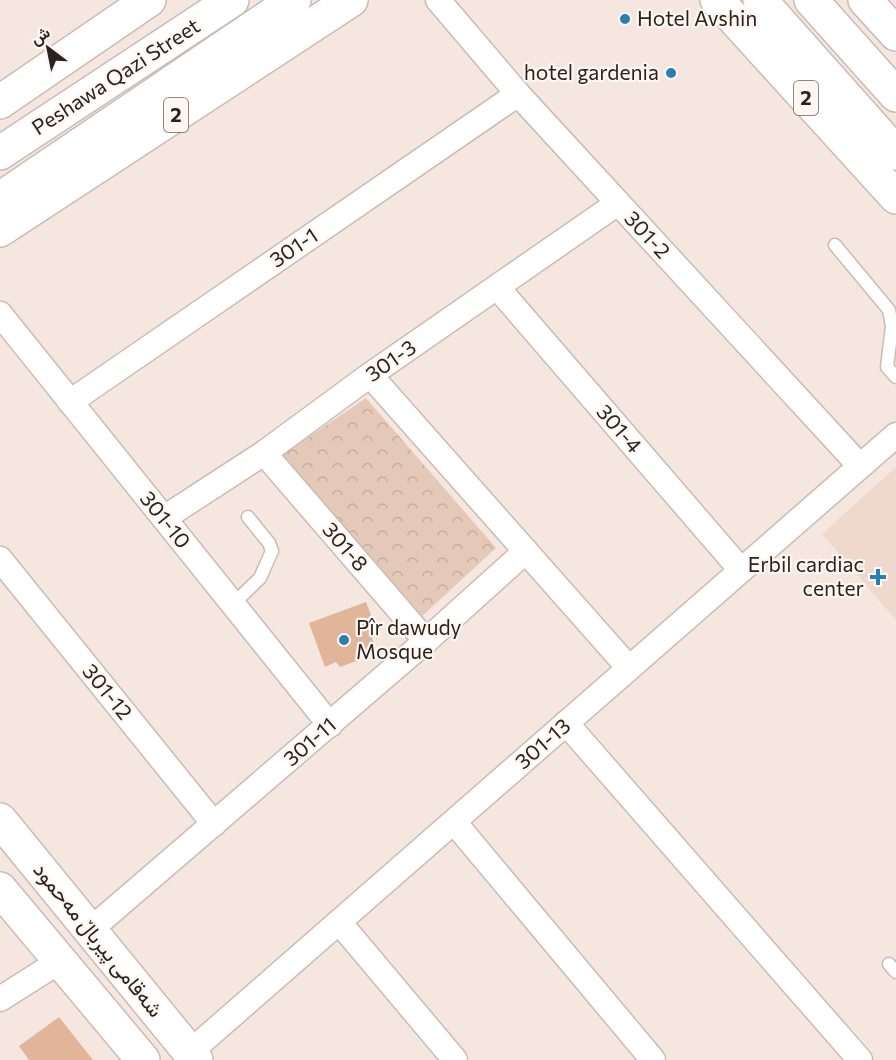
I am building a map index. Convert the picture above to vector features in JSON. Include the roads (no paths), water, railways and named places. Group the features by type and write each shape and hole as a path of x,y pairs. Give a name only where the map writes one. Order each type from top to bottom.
{"main road":[{"name":"Peshawa Qazi Street","path":"0,102 149,0"},
{"name":"Peshawa Qazi Street","path":"0,153 232,0"},
{"name":"Peshawa Qazi Street","path":"0,199 294,0"},
{"name":"2","path":"0,230 351,0"},
{"name":"2","path":"717,0 896,197"},
{"path":"760,0 896,153"},
{"path":"811,0 896,95"},
{"path":"865,0 895,30"},
{"name":"شەقامی پیرباڵ مەحمود","path":"0,820 193,1056"},
{"name":"شەقامی پیرباڵ مەحمود","path":"0,889 143,1060"}],"street":[{"name":"301-2","path":"438,0 518,94 860,466"},
{"name":"301-1","path":"70,402 518,94"},
{"name":"301-3","path":"164,518 264,453 370,375 618,203"},
{"name":"301-4","path":"497,287 741,570"},
{"name":"301-10","path":"0,314 330,725"},
{"path":"370,375 629,668"},
{"name":"301-13","path":"193,1056 339,922 896,435"},
{"name":"301-8","path":"264,453 426,641"},
{"name":"301-11","path":"90,930 330,725 526,551"},
{"name":"301-12","path":"0,559 214,824"},
{"path":"566,723 860,1060"},
{"path":"454,822 654,1060"},
{"path":"339,922 455,1060"},
{"path":"0,999 60,961"}],"lane":[{"path":"835,245 889,310 892,326 887,367 896,377"},
{"path":"232,604 260,578 272,551 269,543 248,517"}],"place":[{"name":"Hotel Avshin","path":"625,19"},
{"name":"hotel gardenia","path":"671,73"},
{"name":"Erbil cardiac center","path":"878,577"},
{"name":"Pîr dawudy Mosque","path":"344,640"}]}
